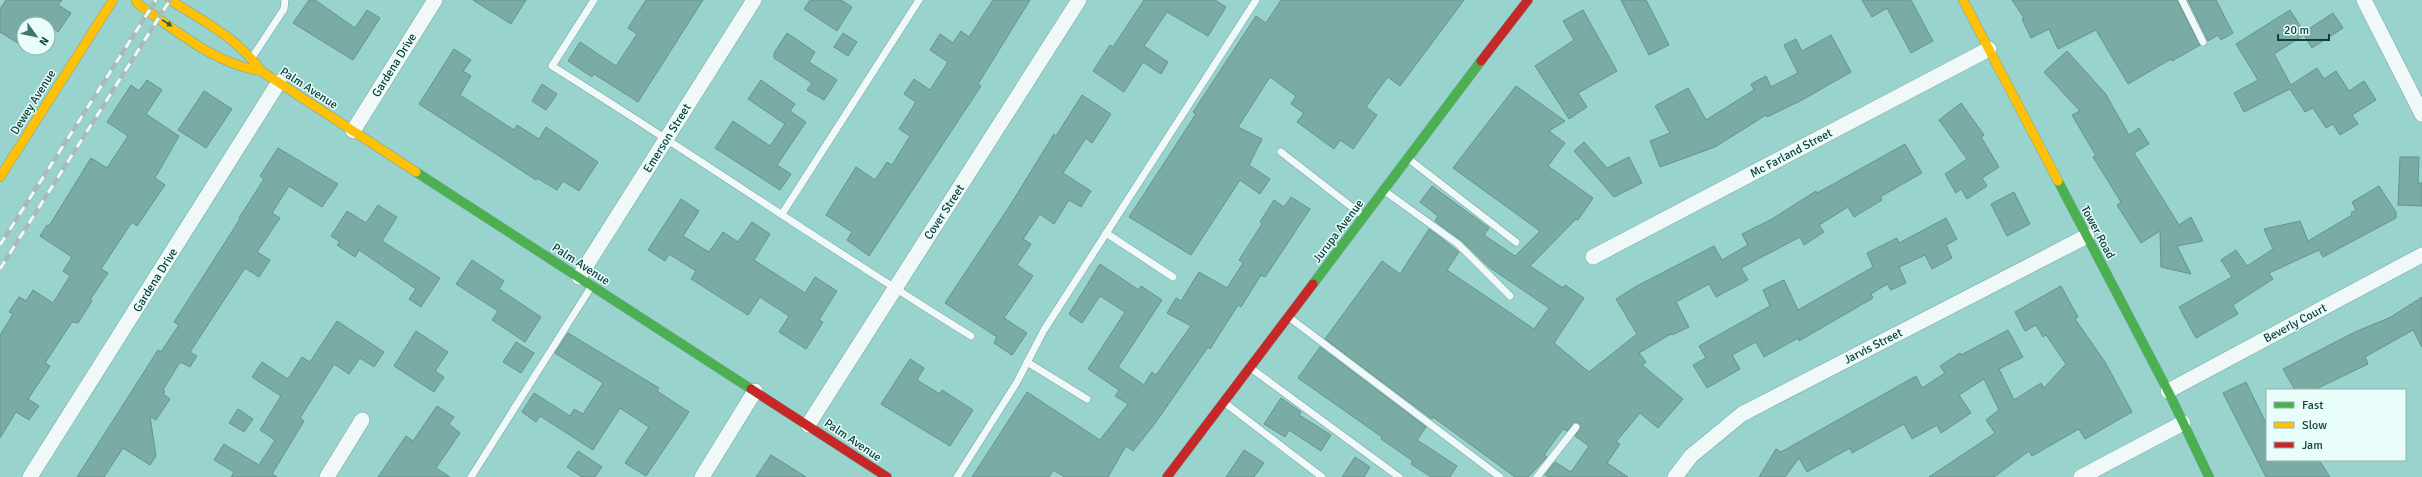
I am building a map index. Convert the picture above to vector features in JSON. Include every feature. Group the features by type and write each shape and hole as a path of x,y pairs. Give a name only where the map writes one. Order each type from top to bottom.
{"street":[{"name":"Dewey Avenue","path":"0,177 113,0"},
{"name":"Palm Avenue","path":"136,0 138,4 212,52 252,71 261,71"},
{"name":"Palm Avenue","path":"170,0 224,34 252,58 261,71 887,477"},
{"name":"Gardena Drive","path":"352,131 435,0"},
{"name":"Emerson Street","path":"586,281 667,138 754,0"},
{"name":"Cover Street","path":"808,425 1079,0"},
{"name":"Jurupa Avenue","path":"1167,477 1528,0"},
{"name":"Tower Road","path":"1964,0 2168,391 2209,477"},
{"path":"2364,0 2422,114"},
{"name":"Mc Farland Street","path":"1593,257 1989,48"},
{"name":"Gardena Drive","path":"30,477 279,82"},
{"name":"Jarvis Street","path":"1675,477 1691,456 1742,414 2087,236"},
{"name":"Beverly Court","path":"2168,391 2422,255"},
{"path":"702,477 755,391"},
{"path":"327,477 362,420"},
{"path":"2081,477 2183,423"}],"lane":[{"path":"252,58 284,10 285,0"},
{"path":"594,0 552,66 667,138 895,289 971,336"},
{"path":"782,214 919,0"},
{"path":"957,477 1017,382 1044,330 1256,0"},
{"path":"2182,0 2203,42"},
{"path":"1281,152 1364,217"},
{"path":"1408,158 1516,242"},
{"path":"1384,190 1458,244 1510,296"},
{"path":"1106,233 1173,277"},
{"path":"471,477 586,281"},
{"path":"1288,316 1500,477"},
{"path":"1027,362 1087,399"},
{"path":"1250,367 1399,477"},
{"path":"1224,402 1322,477"},
{"path":"1537,477 1576,427"}],"building":[{"path":"6,0 62,0 58,5 71,13 58,32 56,30 56,16 16,16 16,42 0,32 0,9"},
{"path":"309,0 315,0 355,28 367,10 380,18 353,60 293,23"},
{"path":"473,0 526,0 511,24"},
{"path":"646,0 703,0 638,102 594,74 592,77 568,61 580,42 616,66 637,34 628,28"},
{"path":"810,0 841,0 852,7 837,31 804,9"},
{"path":"993,0 1030,0 978,84 981,86 869,256 847,240 852,232 826,215 856,167 875,180 887,162 892,165 910,136 899,129 916,102 904,94 914,79 930,90 948,62 930,50 940,34 953,43 961,31 969,37"},
{"path":"1144,0 1215,0 1226,7 1208,36 1167,12 1144,46 1168,62 1161,74 1143,62 1124,92 1093,71 1110,45 1113,47"},
{"path":"1281,0 1464,0 1400,86 1388,77 1378,90 1366,107 1377,115 1353,149 1340,140 1334,149 1297,122 1304,113 1291,104 1296,96 1270,77 1238,127 1262,139 1249,165 1270,179 1260,194 1240,180 1191,255 1129,217 1196,114 1193,112 1256,16 1266,23"},
{"path":"1621,0 1646,0 1669,45 1649,55"},
{"path":"1862,0 1911,0 1933,41 1911,53 1887,8 1872,17"},
{"path":"2012,0 2177,0 2200,45 2172,61 2171,59 2128,84 2096,30 2058,49 2049,29 2031,38 2022,19 2024,18"},
{"path":"2188,0 2216,0 2233,33 2221,40 2218,35 2208,41"},
{"path":"1583,10 1617,71 1578,93 1587,107 1569,119 1535,66 1574,40 1563,21"},
{"path":"2290,10 2304,32 2333,13 2343,28 2312,48 2304,35 2274,54 2291,85 2317,68 2324,79 2336,71 2349,91 2364,81 2376,100 2352,115 2358,124 2340,135 2333,124 2326,128 2313,108 2305,112 2290,89 2244,112 2234,93 2258,80 2236,44"},
{"path":"787,33 815,52 809,62 837,80 824,100 807,90 812,83 774,58 774,53"},
{"path":"843,33 857,42 848,56 834,47"},
{"path":"1831,35 1851,72 1802,100 1767,117 1766,115 1715,147 1660,167 1650,141 1670,133 1655,106 1688,88 1706,120 1754,90 1751,84 1766,76 1771,87 1798,73 1784,45 1796,39 1802,51"},
{"path":"454,49 471,60 463,71 471,76 460,95 514,130 517,125 539,139 546,127 598,162 579,191 563,181 557,190 537,178 536,180 419,104"},
{"path":"2067,51 2105,93 2129,135 2139,128 2149,144 2134,153 2179,225 2191,217 2203,241 2177,246 2191,274 2161,267 2160,231 2141,243 2117,205 2121,202 2093,157 2096,156 2072,115 2080,111 2044,72"},
{"path":"147,80 162,90 146,114 179,136 155,178 165,185 137,226 132,222 101,269 108,273 90,300 92,301 78,323 72,322 45,363 50,366 28,399 39,406 29,420 16,412 0,438 0,335 13,314 9,312 19,297 26,301 33,290 53,303 70,276 63,271 72,257 40,236 47,225 49,226 91,158 107,168 128,136 107,122 131,85 139,91"},
{"path":"761,80 795,104 790,111 806,122 777,165 791,174 780,190 715,148 733,121 770,146 785,124 748,99"},
{"path":"542,84 557,94 546,110 532,101"},
{"path":"1516,86 1565,121 1549,131 1565,143 1548,166 1593,198 1578,220 1576,219 1530,266 1563,288 1565,285 1584,298 1554,343 1589,372 1637,334 1616,299 1635,287 1714,246 1722,260 1748,245 1742,234 1772,219 1816,191 1817,193 1905,144 1922,173 1880,197 1882,200 1854,217 1848,207 1819,225 1824,232 1804,245 1800,237 1741,268 1748,280 1716,297 1709,284 1676,302 1689,327 1672,335 1671,334 1639,353 1646,362 1642,365 1683,399 1658,428 1640,413 1616,442 1620,444 1607,463 1628,477 1549,477 1545,475 1555,462 1571,472 1589,446 1575,436 1581,427 1576,422 1567,431 1563,429 1544,455 1547,457 1528,477 1515,477 1433,417 1432,419 1325,339 1382,261 1400,274 1429,229 1459,252 1447,270 1534,329 1549,308 1489,267 1461,240 1435,221 1438,216 1420,202 1432,186 1489,228 1484,235 1515,256 1540,231 1453,168"},
{"path":"204,91 232,109 206,148 178,130"},
{"path":"1082,95 1111,114 1092,143 1086,138 1063,173 1091,191 1081,207 1069,200 1054,224 1040,214 1023,239 1031,244 1017,265 1033,276 1004,318 1027,333 1012,355 994,343 997,337 945,303 1009,207 1054,134 1056,136"},
{"path":"1961,103 1984,135 1981,137 1999,167 1982,178 1987,186 1967,199 1961,189 1956,193 1945,174 1967,159 1939,120"},
{"path":"1584,142 1607,168 1629,157 1642,183 1614,197 1574,151"},
{"path":"278,148 338,184 322,207 289,186 272,213 280,218 257,252 270,260 259,277 245,268 190,352 197,356 190,367 180,362 163,390 165,392 163,394 170,399 156,420 150,416 156,456 150,465 123,448 104,477 77,477 158,350 161,352 179,325 174,322 264,179 260,176"},
{"path":"2400,157 2419,157 2418,183 2422,183 2422,206 2398,205"},
{"path":"2379,186 2396,212 2396,218 2323,257 2319,250 2269,273 2273,279 2233,305 2238,314 2196,338 2179,307 2232,277 2221,260 2236,250 2247,266 2273,249 2264,229 2300,221 2308,241 2352,215 2351,213 2356,210 2352,202"},
{"path":"2014,192 2030,224 2007,236 1991,204"},
{"path":"1291,197 1310,209 1265,277 1261,275 1241,307 1238,305 1210,349 1208,347 1156,422 1133,451 1126,446 1108,477 1065,477 1053,470 1049,477 972,477 1027,392 1100,440 1128,404 1115,396 1119,390 1088,369 1125,312 1100,296 1082,323 1069,314 1100,264 1139,290 1141,286 1162,300 1118,367 1144,385 1152,372 1156,375 1191,326 1167,313 1176,298 1181,301 1199,272 1227,288 1243,263 1239,260 1262,224 1260,222 1274,200 1284,207"},
{"path":"681,199 699,211 683,236 709,252 723,232 738,242 752,222 770,234 754,260 805,293 815,277 837,291 819,320 823,322 806,349 779,332 789,316 760,297 748,315 691,279 696,271 669,254 665,261 648,250"},
{"path":"378,205 397,217 382,241 440,278 421,307 409,299 416,289 359,250 355,257 337,245 340,242 331,236 347,211 366,223"},
{"path":"1946,218 1957,239 1946,245 1952,258 1932,269 1925,255 1899,267 1906,283 1891,290 1887,284 1871,294 1873,298 1799,341 1798,338 1764,357 1756,342 1732,355 1740,369 1707,388 1693,365 1706,358 1699,346 1770,306 1763,290 1784,280 1798,310 1873,267 1867,253 1897,238 1899,243"},
{"path":"472,260 504,281 499,289 541,317 525,342 492,320 498,311 456,284"},
{"path":"2061,286 2078,317 2075,319 2105,362 2132,412 2085,439 2079,429 2032,456 2029,451 1994,477 1929,477 1995,433 1986,420 1999,410 1984,379 1959,395 1971,413 1941,433 1937,425 1912,439 1904,424 1852,453 1850,448 1807,472 1799,458 1785,477 1759,477 1776,449 1781,452 1916,376 1922,388 1945,373 1940,366 1960,353 1961,355 2008,330 2023,357 1999,369 2014,400 2041,383 2044,388 2066,364 2046,335 2043,337 2036,325 2025,331 2015,312"},
{"path":"2422,297 2422,347 2413,330 2365,357 2368,364 2316,389 2294,389 2283,369 2355,332 2391,317"},
{"path":"337,321 384,352 374,367 360,358 349,374 334,364 300,418 304,421 272,474 277,477 231,477 234,472 214,460 224,444 259,465 275,440 260,430 281,396 252,377 262,362 288,379 302,357 310,362"},
{"path":"416,331 448,352 435,371 444,377 434,392 394,366"},
{"path":"568,333 659,388 657,391 689,412 646,476 625,463 649,427 620,408 593,450 540,416 536,422 522,412 534,393 570,416 574,409 583,414 603,383 555,353"},
{"path":"516,342 534,353 521,373 503,362"},
{"path":"1320,347 1426,427 1417,440 1457,466 1450,477 1431,477 1411,464 1413,461 1381,439 1382,437 1298,378"},
{"path":"910,359 924,368 917,380 940,394 942,390 973,410 950,446 881,404"},
{"path":"2246,382 2266,423 2266,461 2320,461 2330,477 2266,477 2223,393"},
{"path":"1281,398 1301,412 1299,415 1331,435 1321,451 1289,430 1285,437 1264,424"},
{"path":"437,406 454,417 449,424 460,433 436,468 450,477 378,477 406,436 413,441"},
{"path":"238,409 253,419 244,432 229,423"},
{"path":"1244,450 1264,463 1254,477 1226,477"},
{"path":"578,451 602,467 595,477 582,477 567,467"},
{"path":"771,455 806,477 756,477"},
{"path":"1355,457 1370,467 1364,477 1342,477"}],"railway":[{"path":"0,245 156,0"},
{"path":"0,269 170,0"}],"traffic: fast":[{"path":"1313,284 1481,61"},
{"path":"416,172 751,389"},
{"path":"2058,181 2168,391 2209,477"}],"traffic: slow":[{"path":"0,177 113,0"},
{"path":"136,0 138,4 196,45 228,61 261,71"},
{"path":"170,0 231,40 252,59 261,71 416,172"},
{"path":"1963,0 2058,181"}],"traffic: jam":[{"path":"1481,61 1528,0"},
{"path":"1167,477 1313,284"},
{"path":"751,389 887,477"}]}
